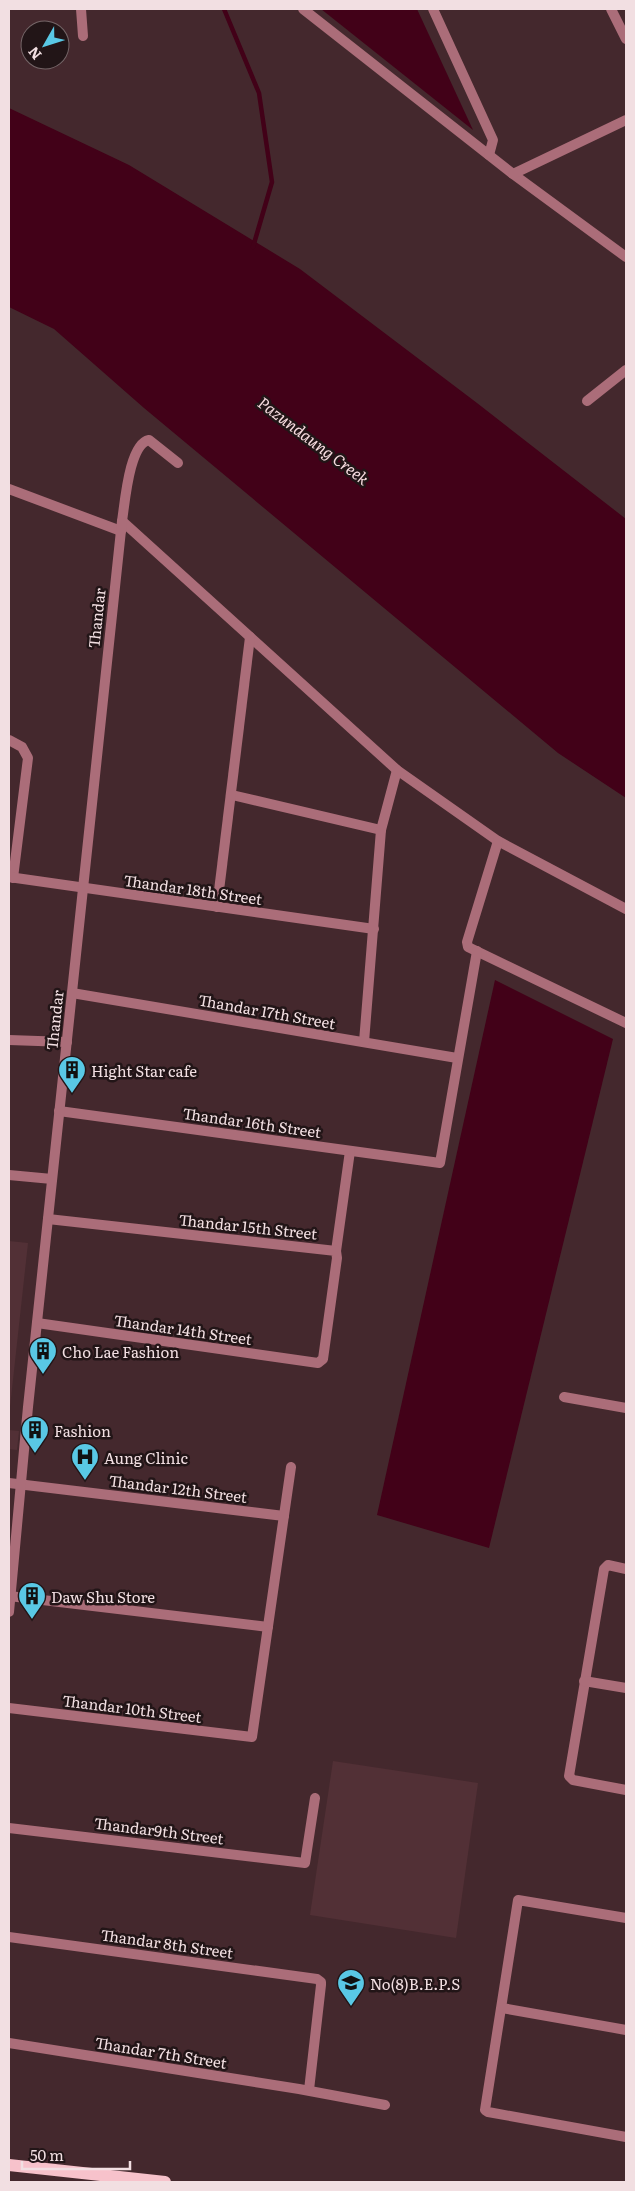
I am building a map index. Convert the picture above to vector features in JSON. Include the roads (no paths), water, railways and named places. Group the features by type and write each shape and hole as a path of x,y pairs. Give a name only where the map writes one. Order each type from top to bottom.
{"main road":[{"path":"9,2165 165,2182"}],"street":[{"path":"80,9 83,36"},
{"path":"303,9 513,174 626,256"},
{"path":"433,9 493,140 489,155"},
{"path":"612,9 626,39"},
{"path":"513,174 626,120"},
{"path":"587,401 626,370"},
{"name":"Thandar","path":"9,1612 37,1323 121,526 136,449 149,440 178,463"},
{"path":"9,489 121,526 250,637 397,770 498,841 626,909"},
{"path":"217,907 250,637"},
{"path":"9,740 22,747 28,758 11,877"},
{"path":"364,1042 382,830 397,770"},
{"path":"232,795 382,830"},
{"path":"498,841 467,942 468,947 626,1023"},
{"name":"Thandar 18th Street","path":"11,877 83,889 374,929"},
{"path":"457,1058 477,951"},
{"name":"Thandar 17th Street","path":"72,993 457,1058"},
{"path":"9,1040 66,1042"},
{"name":"Thandar 16th Street","path":"59,1111 440,1163 457,1058"},
{"path":"336,1250 350,1151"},
{"path":"9,1175 52,1179"},
{"name":"Thandar 15th Street","path":"48,1219 336,1250 337,1258 323,1358"},
{"name":"Thandar 14th Street","path":"37,1323 318,1363 323,1358"},
{"path":"564,1397 626,1408"},
{"path":"10,1596 268,1627 292,1467"},
{"name":"Thandar 12th Street","path":"9,1483 284,1516"},
{"path":"626,1568 605,1566 584,1681 570,1779 626,1790"},
{"name":"Thandar 10th Street","path":"9,1708 252,1737 268,1627"},
{"path":"584,1681 626,1688"},
{"name":"Thandar9th Street","path":"9,1828 305,1863 315,1798"},
{"path":"626,1918 518,1900 486,2111 626,2137"},
{"name":"Thandar 8th Street","path":"9,1937 317,1979 321,1982 309,2090"},
{"path":"502,2008 626,2030"},
{"name":"Thandar 7th Street","path":"9,2043 309,2090 385,2104"}],"water":[{"path":"321,9 417,9 473,130"},
{"name":"Pazundaung Creek","path":"9,108 129,165 300,269 626,519 626,798 558,753 144,408 54,329 9,307"},
{"path":"495,980 613,1039 489,1548 377,1515"}],"waterway":[{"path":"224,9 259,93 272,182 253,247"}],"place":[{"name":"Hight Star cafe","path":"72,1094"},
{"name":"Cho Lae Fashion","path":"43,1375"},
{"name":"Fashion","path":"35,1454"},
{"name":"Aung Clinic","path":"85,1481"},
{"name":"Daw Shu Store","path":"32,1620"},
{"name":"No(8)B.E.P.S","path":"351,2007"}]}
